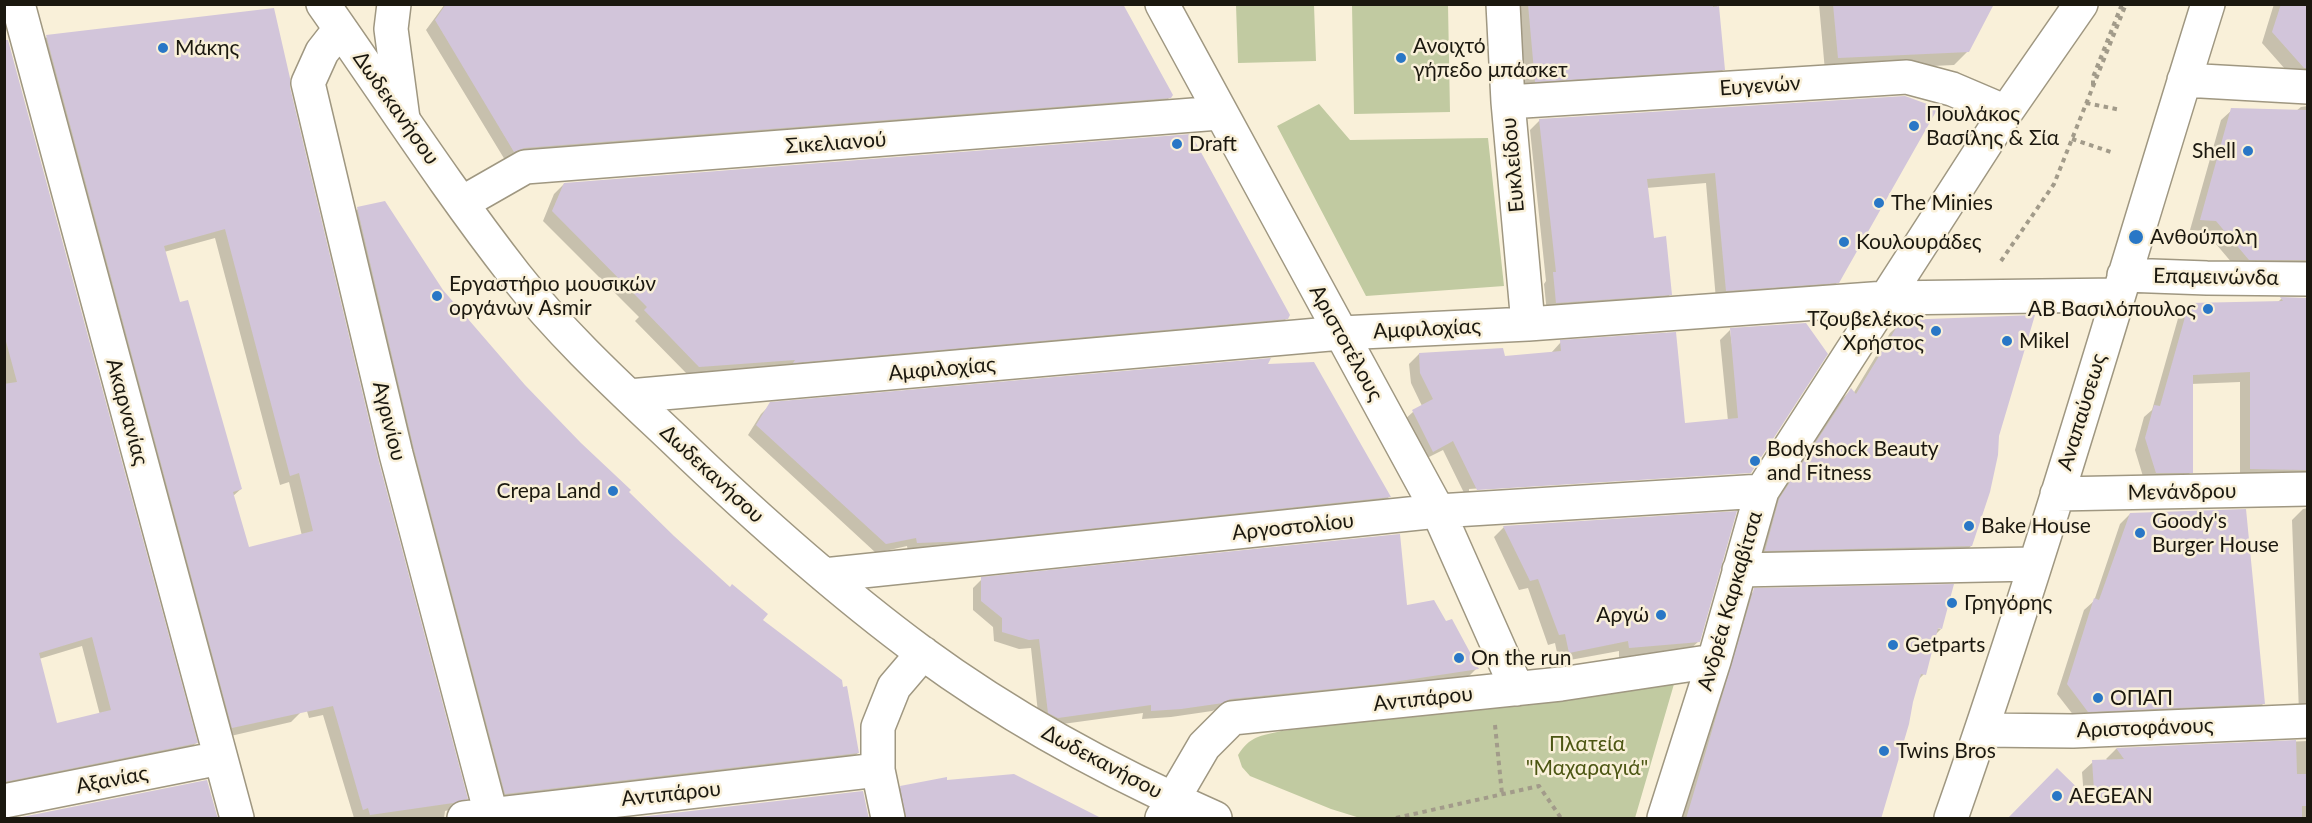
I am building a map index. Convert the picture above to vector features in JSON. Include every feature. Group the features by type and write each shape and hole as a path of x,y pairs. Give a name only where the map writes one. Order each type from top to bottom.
{"street":[{"name":"Ακαρνανίας","path":"18,4 237,819"},
{"path":"394,4 391,29 403,119"},
{"name":"Αριστοτέλους","path":"1162,4 1219,113 1438,511 1504,690"},
{"name":"Ευκλείδου","path":"1503,4 1508,102 1528,324"},
{"name":"Ανδρέα Καρκαβίτσα","path":"1664,819 1714,660 1762,491 2006,112 2081,4"},
{"name":"Αναπαύσεως","path":"1951,819 1982,730 2023,564 2057,494 2208,4"},
{"name":"Δωδεκανήσου","path":"332,17 462,203 517,277 573,341 735,498 824,575 923,653 1168,809 1215,819"},
{"name":"Αγρινίου","path":"332,17 322,52 308,83 483,817"},
{"name":"Ευγενών","path":"1508,102 1906,77 1952,90 2006,112"},
{"path":"2184,80 2307,87"},
{"name":"Σικελιανού","path":"462,203 525,167 1219,113"},
{"name":"Επαμεινώνδα","path":"2121,285 2207,278 2307,279"},
{"name":"Αμφιλοχίας","path":"629,396 1341,333 1528,324 1886,298 1977,296 2121,285"},
{"name":"Μενάνδρου","path":"2057,494 2307,489"},
{"name":"Αργοστολίου","path":"824,575 1438,511 1762,491"},
{"path":"1739,570 2023,564"},
{"path":"888,819 878,770 878,727 894,687 923,653"},
{"name":"Αντιπάρου","path":"1168,809 1204,746 1232,718 1561,684 1714,660"},
{"name":"Αριστοφάνους","path":"1982,730 2073,731 2307,721"},
{"name":"Αξανίας","path":"4,801 220,758"},
{"name":"Αντιπάρου","path":"483,817 878,770"}],"path":[{"path":"1977,296 2054,184 2124,4"},
{"path":"2086,103 2121,110"},
{"path":"2072,139 2111,152"},
{"path":"1502,794 1504,690"},
{"path":"1396,819 1539,786 1561,819"}],"green space":[{"path":"1236,5 1314,5 1316,61 1238,63"},
{"name":"Ανοιχτό γήπεδο μπάσκετ","path":"1352,5 1448,5 1450,112 1354,114"},
{"path":"1319,104 1350,140 1488,138 1504,286 1366,296 1277,126"},
{"name":"Πλατεία \"Μαχαραγιά\"","path":"1674,684 1635,818 1360,818 1331,809 1250,776 1242,767 1238,755 1251,740 1281,731"}],"building":[{"path":"446,4 1123,4 1173,95 1171,98 524,148 514,152 435,20"},
{"path":"1528,4 1713,4 1713,7 1719,6 1725,70 1535,82"},
{"path":"1833,4 1994,4 1969,52 1838,58"},
{"path":"2281,4 2307,4 2307,68 2304,68 2272,32"},
{"path":"274,8 290,87 378,458 468,799 370,815 368,808 363,810 333,706 232,728 46,35","holes":["225,229 290,476 299,473 313,531 249,547 233,492 242,489 188,300 180,302 164,246"]},
{"path":"4,40 8,40 198,743 4,782 4,384 17,382 4,334","holes":["92,637 111,710 57,723 39,653"]},
{"path":"1905,96 1938,108 1839,283 1726,291 1715,173 1647,179 1654,238 1666,236 1672,295 1556,303 1553,272 1556,272 1539,119"},
{"path":"2231,108 2307,110 2307,260 2249,260 2216,221 2200,220"},
{"path":"1191,134 1290,315 1288,319 793,363 795,360 699,367 644,310 647,307 552,211 564,183"},
{"path":"385,201 443,290 525,385 674,536 730,587 732,584 768,614 763,620 842,680 843,687 847,686 859,753 505,794 414,449 357,207"},
{"path":"2280,297 2307,298 2307,470 2250,469 2250,372 2193,375 2193,473 2156,473 2145,438 2154,405 2160,406 2189,303 2283,301"},
{"path":"2035,315 1999,436 1998,455 1990,492 1972,546 1765,551 1779,499 1851,388 1856,394 1901,320"},
{"path":"1806,323 1828,354 1751,473 1477,490 1453,441 1433,452 1412,410 1433,399 1420,373 1419,353 1503,348 1505,356 1561,351 1560,340 1676,332 1685,423 1738,418 1730,328"},
{"path":"1271,358 1268,364 1314,362 1391,497 973,541 917,543 916,538 886,544 756,425 770,402"},
{"path":"2246,509 2265,704 2088,712 2067,684 2094,598 2099,600 2130,513"},
{"path":"1737,511 1700,642 1629,648 1628,641 1569,653 1565,634 1559,635 1538,579 1530,581 1503,526"},
{"path":"1400,534 1407,605 1434,600 1446,621 1452,619 1479,669 1380,684 1230,699 1223,703 1181,709 1151,711 1151,705 1058,718 1048,713 1039,639 1029,640 1002,632 1002,618 981,601 981,577"},
{"path":"1954,584 1942,629 1938,628 1926,675 1921,674 1881,819 1686,819 1754,588"},
{"path":"2296,740 2297,774 2306,774 2307,806 2302,806 2302,819 2007,819 2057,768 2095,805 2092,760 2124,759 2116,748"},
{"path":"1014,774 1103,819 906,819 900,786 947,777 947,780"},
{"path":"207,780 218,819 12,819"},
{"path":"863,791 869,819 622,819"}],"place":[{"name":"Μάκης","path":"163,48"},
{"name":"Ανοιχτό γήπεδο μπάσκετ","path":"1401,58"},
{"name":"Πουλάκος Βασίλης & Σία","path":"1914,126"},
{"name":"Draft","path":"1177,144"},
{"name":"Shell","path":"2248,151"},
{"name":"The Minies","path":"1879,203"},
{"name":"Ανθούπολη","path":"2136,237"},
{"name":"Κουλουράδες","path":"1844,242"},
{"name":"Εργαστήριο μουσικών οργάνων Asmir","path":"437,296"},
{"name":"ΑΒ Βασιλόπουλος","path":"2208,309"},
{"name":"Τζουβελέκος Χρήστος","path":"1936,331"},
{"name":"Mikel","path":"2007,341"},
{"name":"Bodyshock Beauty and Fitness","path":"1755,461"},
{"name":"Crepa Land","path":"613,491"},
{"name":"Bake House","path":"1969,526"},
{"name":"Goody's Burger House","path":"2140,533"},
{"name":"Γρηγόρης","path":"1952,603"},
{"name":"Αργώ","path":"1661,615"},
{"name":"Getparts","path":"1893,645"},
{"name":"On the run","path":"1459,658"},
{"name":"ΟΠΑΠ","path":"2098,698"},
{"name":"Twins Bros","path":"1884,751"},
{"name":"AEGEAN","path":"2057,796"}]}
